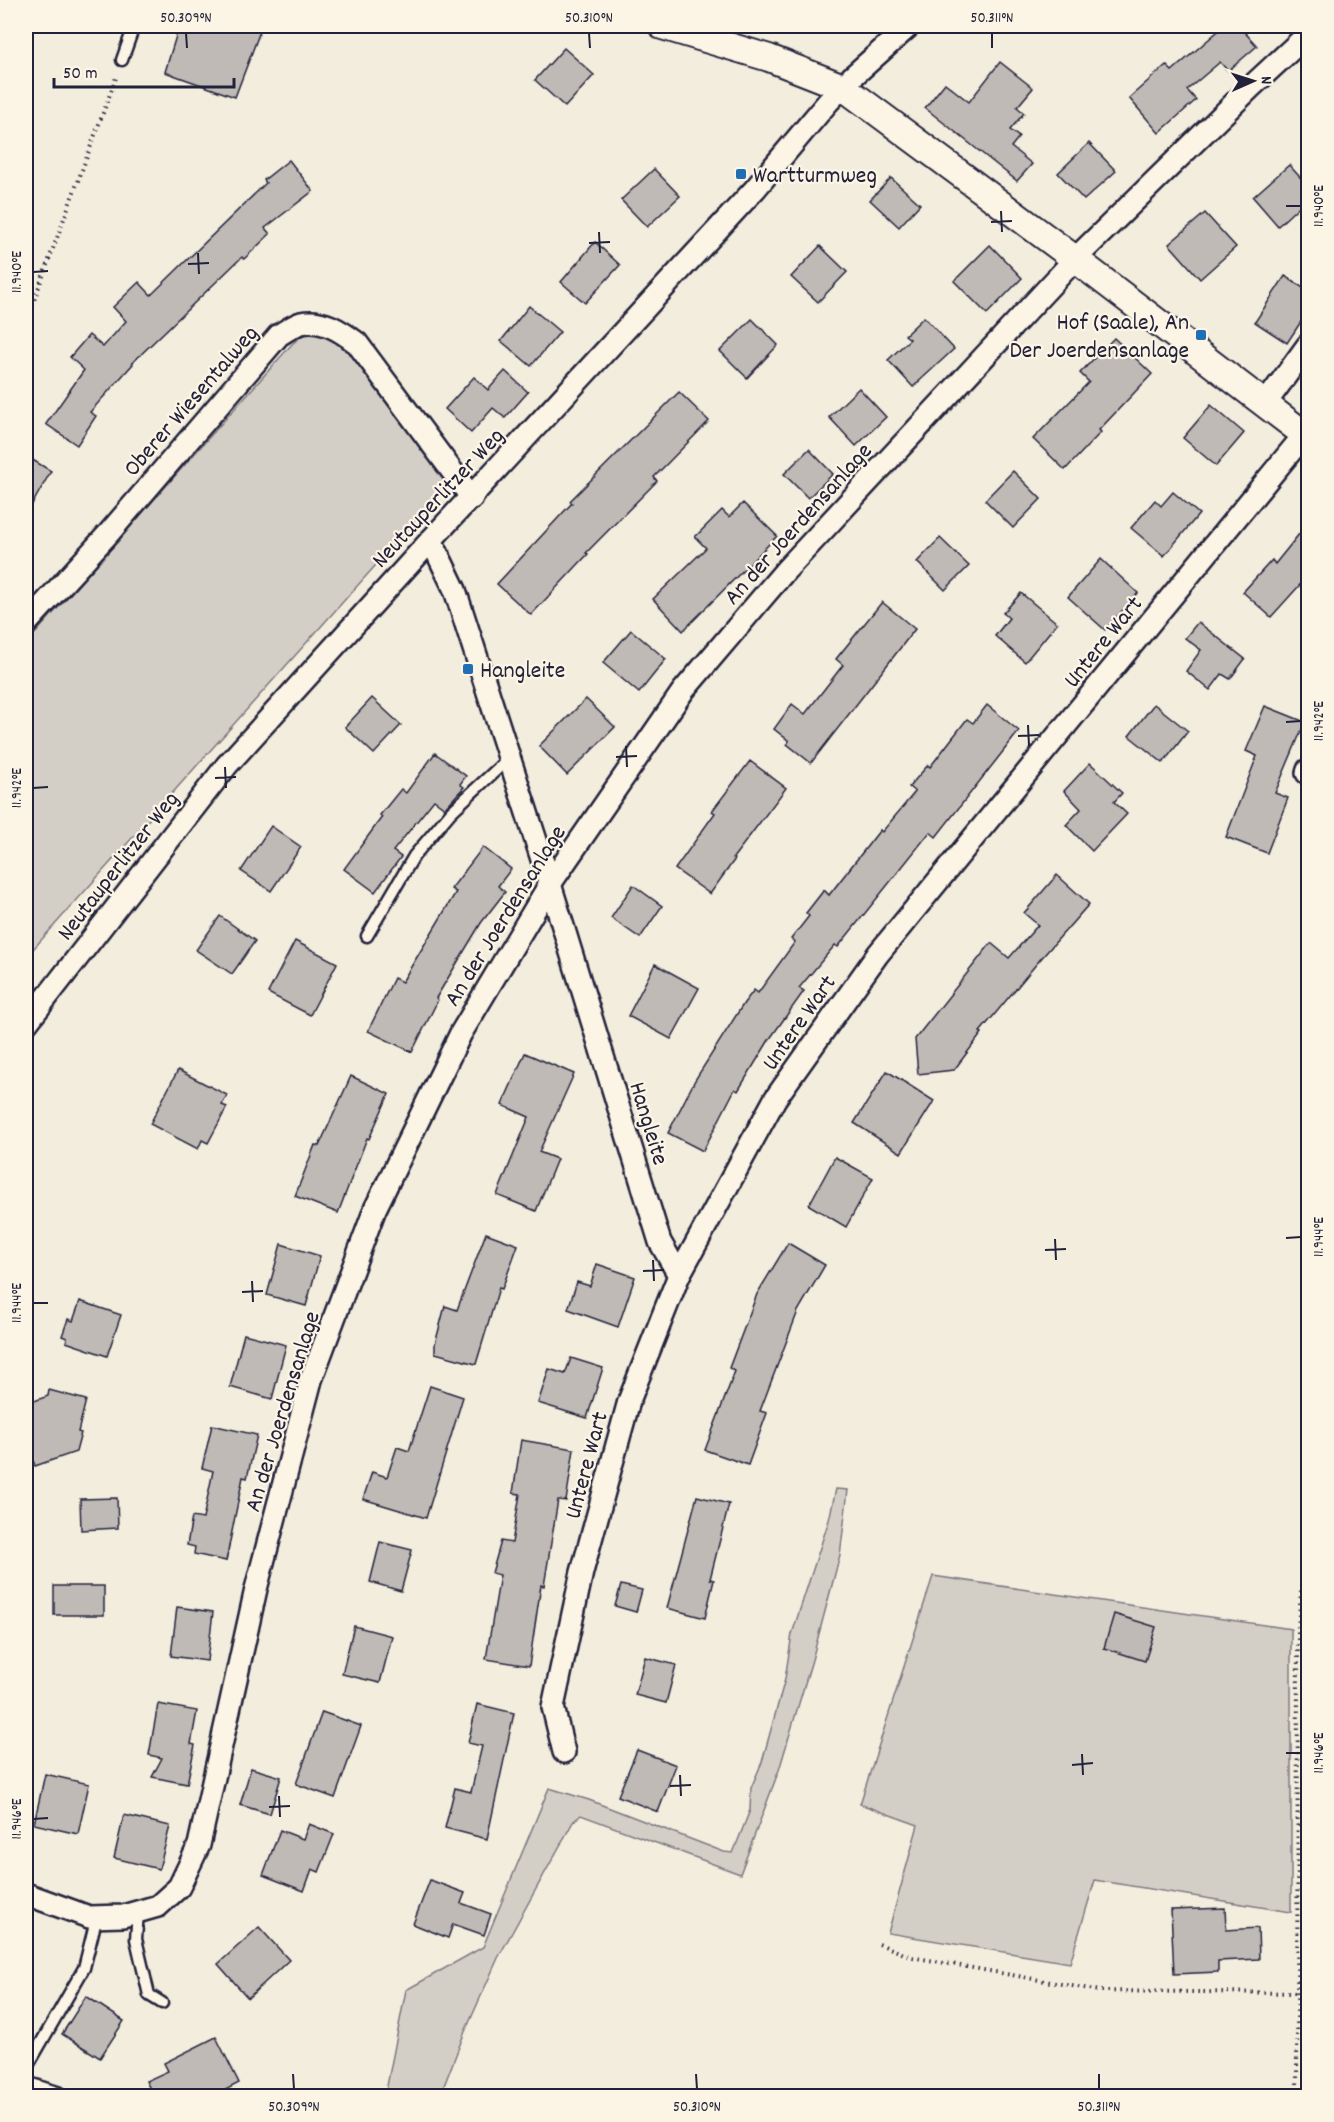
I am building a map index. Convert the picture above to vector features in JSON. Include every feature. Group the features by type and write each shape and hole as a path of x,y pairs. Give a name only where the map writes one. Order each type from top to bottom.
{"street":[{"path":"662,26 769,58 843,87 1076,259 1307,435"},
{"name":"Neutauperlitzer Weg","path":"26,1024 227,765 755,189 843,87 909,26"},
{"name":"An der Joerdensanlage","path":"26,1894 88,1917 123,1916 158,1906 179,1887 200,1845 256,1589 311,1380 375,1209 460,1033 550,884 683,691 785,571 1076,259 1308,34"},
{"name":"Oberer Wiesentalweg","path":"26,624 109,533 279,335 300,323 319,323 341,331 357,343 472,498"},
{"path":"1265,404 1308,345"},
{"name":"Untere Wart","path":"564,1752 554,1707 582,1572 629,1401 679,1275 775,1100 878,954 1307,435"},
{"name":"Hangleite","path":"431,540 455,590 550,884 660,1242 679,1275"}],"lane":[{"path":"122,60 134,26"},
{"path":"367,936 414,856 451,812 508,758"},
{"path":"138,1912 136,1939 149,1995 162,2003"},
{"path":"26,2069 84,1968 97,1916"},
{"path":"26,2082 60,2093 65,2097"}],"path":[{"path":"26,322 122,60"},
{"path":"1298,2097 1298,1630 1308,1505"},
{"path":"879,1944 912,1957 1100,1991 1297,1993"}],"shaded area":[{"path":"307,332 341,334 450,482 26,957 26,644 292,344"},
{"path":"836,1489 848,1490 840,1555 779,1770 740,1874 581,1815 573,1822 498,1958 464,2034 440,2096 385,2096 406,1990 483,1947 549,1788 589,1800 724,1852 733,1853 750,1810 751,1788 762,1762 785,1679 792,1634 829,1520"},
{"path":"933,1576 1291,1629 1291,1912 1095,1880 1070,1963 888,1933 918,1825 860,1804"}],"building":[{"path":"179,26 262,26 235,97 165,72"},
{"path":"1224,26 1239,26 1257,46 1228,71 1220,62 1187,90 1196,100 1159,133 1129,98 1166,65 1172,71"},
{"path":"564,48 594,75 565,107 535,80"},
{"path":"1000,62 1033,88 1017,107 1024,113 1010,130 1019,137 1011,147 1032,164 1017,181 925,108 945,83 969,102"},
{"path":"1089,143 1116,171 1084,200 1058,173"},
{"path":"289,160 313,191 265,228 270,234 244,259 242,257 132,363 90,412 96,416 77,445 46,424 84,370 70,357 89,335 103,347 126,321 113,307 139,282 151,295 266,183 264,180"},
{"path":"1289,165 1308,186 1308,198 1278,226 1253,197"},
{"path":"654,169 680,196 647,227 621,200"},
{"path":"891,178 920,204 899,227 870,200"},
{"path":"1205,213 1236,247 1200,279 1169,244"},
{"path":"595,242 620,265 585,303 561,282"},
{"path":"990,245 1022,278 987,314 954,281"},
{"path":"820,246 847,272 818,302 791,277"},
{"path":"1285,276 1308,291 1308,311 1287,343 1255,322"},
{"path":"529,306 560,332 531,366 501,341"},
{"path":"924,317 954,349 913,387 888,360 910,339 905,335"},
{"path":"752,319 778,345 747,378 720,351"},
{"path":"1114,338 1152,374 1065,470 1033,439 1089,382 1080,373"},
{"path":"505,371 528,392 505,418 493,408 471,433 445,409 474,377 488,390"},
{"path":"859,388 886,417 856,446 829,417"},
{"path":"679,392 709,421 654,477 657,481 586,553 588,554 531,615 497,584 572,503 570,501"},
{"path":"1211,405 1244,433 1216,466 1183,438"},
{"path":"809,449 833,474 808,498 784,474"},
{"path":"26,456 51,471 26,515"},
{"path":"1013,471 1041,499 1013,528 985,500"},
{"path":"1173,492 1199,514 1164,556 1131,528 1155,500 1161,506"},
{"path":"743,503 777,536 683,631 653,599 706,548 695,537 722,510 729,517"},
{"path":"1308,523 1308,576 1271,617 1243,592 1272,560 1275,564"},
{"path":"940,538 969,566 945,590 917,562"},
{"path":"1101,559 1138,593 1105,630 1068,597"},
{"path":"1021,593 1057,623 1025,662 995,636 1009,618 1003,613"},
{"path":"882,602 915,629 811,763 787,744 789,741 774,729 792,704 805,714 843,665 836,659"},
{"path":"1198,622 1245,659 1230,679 1222,674 1210,690 1186,671 1201,650 1185,638"},
{"path":"631,630 666,659 639,693 603,663"},
{"path":"372,698 401,725 374,754 345,727"},
{"path":"586,699 615,727 567,775 539,746"},
{"path":"1154,704 1188,731 1163,763 1129,736"},
{"path":"987,705 1019,731 936,837 930,832 838,947 835,945 799,988 804,991 769,1040 738,1091 735,1089 703,1151 668,1133 695,1080 744,1003 754,990 758,993 795,942 791,939 809,916 806,913 824,890 829,895 880,830 882,832 915,792 909,787 928,765 930,767 967,719 973,723"},
{"path":"1265,706 1305,722 1275,793 1288,798 1267,853 1226,837 1257,756 1246,751"},
{"path":"435,753 466,776 460,784 464,787 445,808 434,800 393,851 401,857 375,892 344,869 382,817 380,815 401,789 406,793"},
{"path":"750,761 786,788 733,858 735,859 710,894 675,869 715,813 712,811"},
{"path":"1090,763 1122,793 1114,802 1127,814 1092,851 1066,825 1081,809 1064,791"},
{"path":"271,826 301,847 271,891 241,871"},
{"path":"483,847 511,869 498,886 505,892 481,923 436,998 438,1000 412,1052 368,1031 394,978 402,982 456,892 451,889"},
{"path":"1057,875 1089,904 980,1032 982,1033 954,1070 918,1074 915,1039 991,943 1009,958 1038,925 1024,913"},
{"path":"633,885 662,906 640,938 611,918"},
{"path":"220,916 255,941 232,974 196,950"},
{"path":"295,941 337,963 310,1015 268,993"},
{"path":"655,964 699,988 671,1039 628,1016"},
{"path":"525,1053 574,1074 539,1152 557,1159 536,1211 497,1195 529,1117 502,1105"},
{"path":"178,1070 227,1095 222,1105 227,1107 208,1143 202,1140 198,1149 150,1124"},
{"path":"887,1071 934,1101 901,1153 854,1123"},
{"path":"351,1076 389,1094 369,1139 367,1138 338,1213 295,1196 315,1145 319,1146"},
{"path":"835,1157 873,1178 846,1227 809,1205"},
{"path":"486,1233 518,1245 502,1289 499,1288 476,1364 435,1353 435,1344 445,1306 457,1310"},
{"path":"788,1243 825,1265 798,1311 760,1411 767,1413 748,1465 705,1450 735,1371 729,1368 757,1294"},
{"path":"281,1244 320,1256 306,1306 267,1295"},
{"path":"597,1264 635,1277 618,1327 568,1309 577,1282 590,1286"},
{"path":"80,1301 121,1315 107,1356 66,1342 67,1338 62,1336 68,1319 73,1321"},
{"path":"244,1334 286,1345 272,1399 230,1387"},
{"path":"571,1358 603,1368 587,1418 538,1403 549,1369 565,1374"},
{"path":"430,1386 463,1397 426,1518 363,1499 372,1472 387,1477 397,1447 409,1451"},
{"path":"49,1390 86,1400 78,1432 81,1433 76,1452 35,1466 26,1440 26,1404 48,1396"},
{"path":"212,1425 257,1435 247,1478 243,1477 226,1561 194,1554 195,1547 187,1545 192,1517 203,1519 213,1471 202,1468"},
{"path":"521,1440 574,1449 566,1501 558,1500 544,1586 541,1585 529,1666 486,1659 500,1575 492,1573 501,1541 512,1543 520,1494 513,1493"},
{"path":"697,1496 729,1504 710,1579 714,1580 705,1618 667,1608"},
{"path":"117,1498 118,1528 81,1530 80,1499"},
{"path":"380,1542 412,1550 401,1591 370,1582"},
{"path":"621,1585 642,1590 636,1612 615,1606"},
{"path":"54,1586 104,1586 104,1615 54,1615"},
{"path":"177,1607 213,1612 207,1661 171,1656"},
{"path":"1114,1614 1156,1627 1145,1661 1104,1648"},
{"path":"354,1626 392,1636 380,1683 342,1674"},
{"path":"645,1657 676,1665 666,1703 635,1695"},
{"path":"158,1704 197,1711 191,1744 195,1745 187,1784 152,1777 162,1758 149,1755"},
{"path":"477,1704 514,1713 487,1839 445,1828 455,1788 471,1792 482,1746 468,1743"},
{"path":"322,1712 361,1726 335,1798 296,1784"},
{"path":"637,1750 676,1765 658,1812 618,1796"},
{"path":"251,1768 281,1777 270,1814 240,1805"},
{"path":"45,1774 89,1784 78,1834 34,1824"},
{"path":"124,1815 170,1826 159,1869 114,1858"},
{"path":"309,1824 334,1834 319,1872 312,1869 304,1891 263,1875 280,1830 303,1839"},
{"path":"430,1880 465,1893 461,1903 491,1914 484,1935 453,1924 448,1938 413,1924"},
{"path":"1225,1908 1226,1930 1258,1928 1259,1959 1218,1961 1218,1972 1174,1974 1171,1910"},
{"path":"259,1927 289,1960 248,1998 218,1964"},
{"path":"86,1996 124,2021 100,2058 62,2034"},
{"path":"216,2037 239,2083 212,2097 154,2097 146,2081 168,2071 164,2063"}],"place":[{"name":"Wartturmweg","path":"741,174"},
{"name":"Hof (Saale), An Der Joerdensanlage","path":"1201,335"},
{"name":"Hangleite","path":"468,669"}]}
